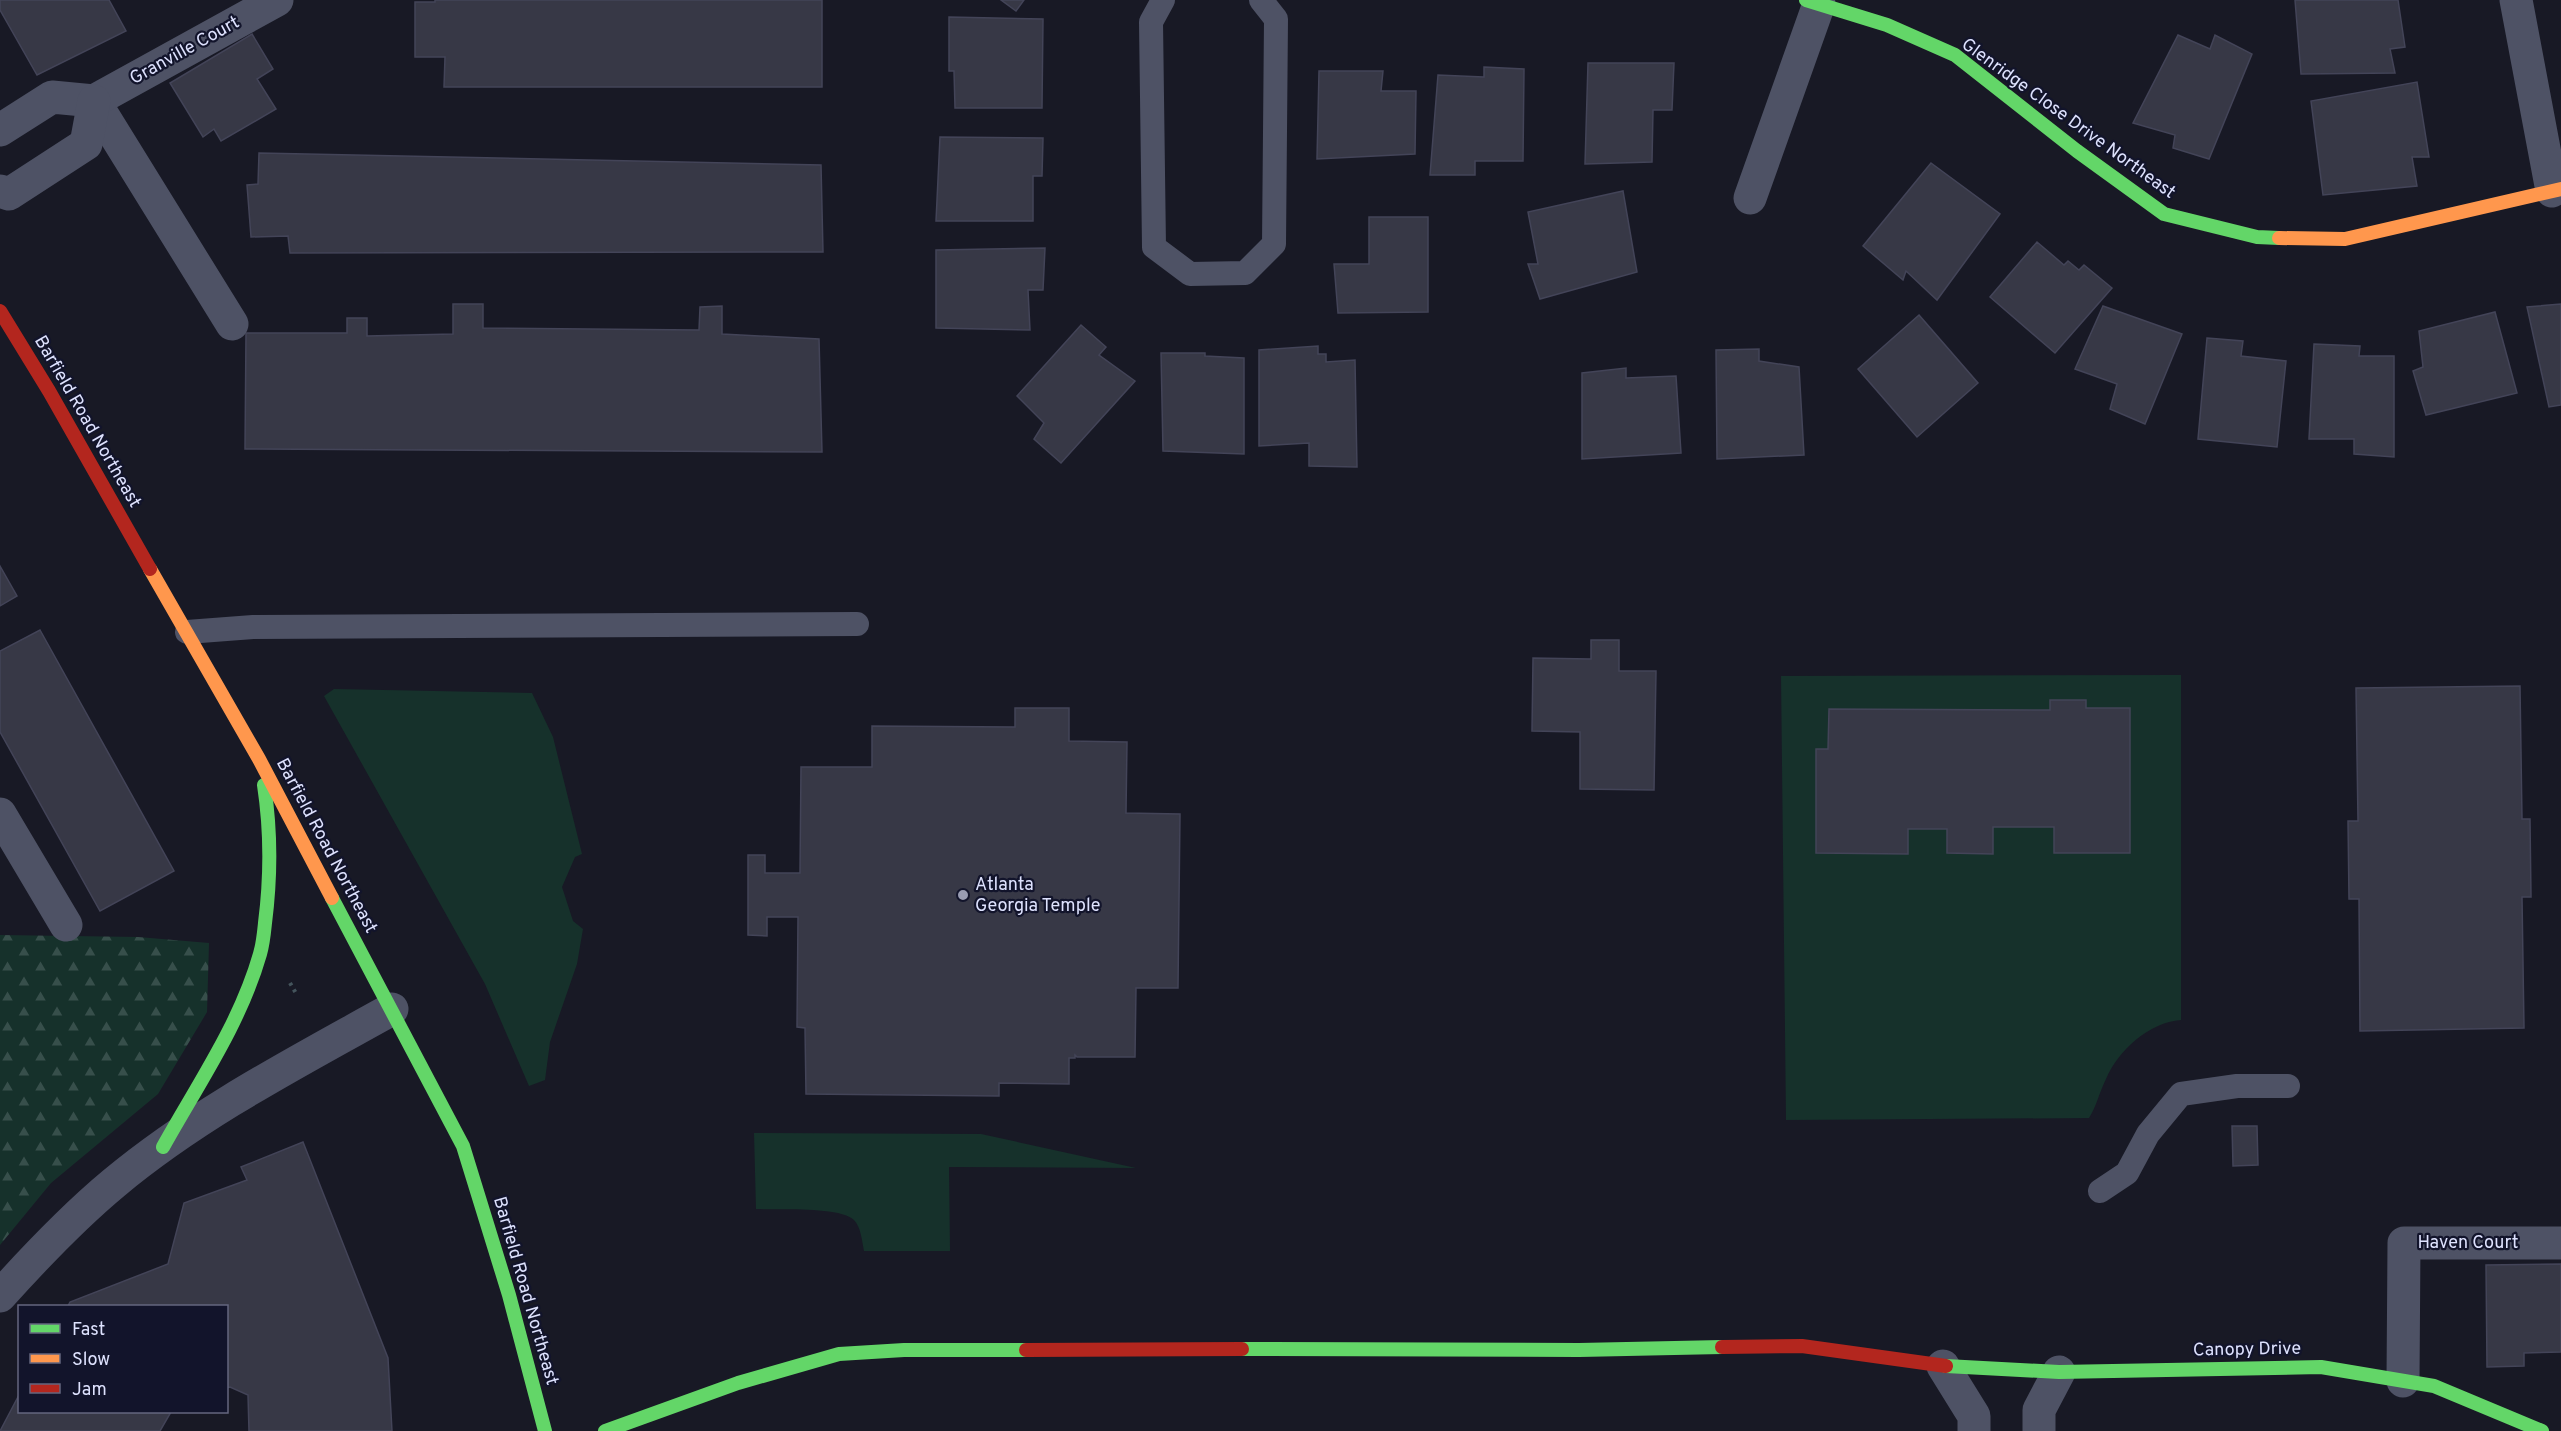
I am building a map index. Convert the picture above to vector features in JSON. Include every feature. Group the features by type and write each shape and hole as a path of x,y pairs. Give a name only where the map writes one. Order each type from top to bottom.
{"street":[{"name":"Granville Court","path":"94,101 277,0"},
{"path":"2516,0 2556,190"},
{"path":"1750,198 1812,2"},
{"name":"Glenridge Close Drive Northeast","path":"1812,2 1887,25 1954,55 2077,152 2164,214 2257,237 2345,239 2556,190"},
{"path":"0,130 52,97 94,101"},
{"path":"0,191 9,194 86,144 94,101"},
{"path":"94,101 232,324"},
{"name":"Barfield Road Northeast","path":"0,311 49,391 260,759 463,1146 509,1295 545,1431"},
{"path":"163,1147 224,1040 243,1000 261,951 272,858 270,819 260,759"},
{"path":"0,814 66,926"},
{"path":"0,1296 53,1239 114,1183 163,1147 256,1085 392,1009"},
{"name":"Haven Court","path":"2403,1381 2404,1243 2561,1243"},
{"name":"Canopy Drive","path":"605,1431 738,1383 839,1354 904,1350 1434,1348 1579,1350 1802,1346 1943,1366 2059,1372 2321,1367 2434,1386 2542,1431"},
{"path":"1943,1366 1974,1416 1974,1431"},
{"path":"2039,1431 2039,1410 2059,1372"}],"lane":[{"path":"1163,0 1151,22 1154,247 1190,274 1245,273 1274,244 1276,19 1261,0"},
{"path":"187,632 265,627 857,624"},
{"path":"2100,1191 2127,1173 2148,1134 2181,1094 2237,1086 2288,1086"}],"green space":[{"path":"2181,675 2181,1020 2157,1026 2146,1032 2118,1058 2089,1118 1786,1120 1781,676"},
{"path":"334,689 532,693 553,737 582,854 575,857 562,887 573,921 583,929 577,964 550,1042 545,1080 529,1086 485,984 324,696"},
{"path":"0,935 138,937 209,943 207,1012 158,1094 51,1183 0,1245"},
{"path":"754,1133 981,1134 1136,1168 949,1167 950,1251 864,1251 858,1226 847,1216 822,1211 756,1209"}],"building":[{"path":"0,0 109,0 126,31 37,75 0,10"},
{"path":"435,0 822,0 822,87 444,87 445,57 415,57 415,2 435,2"},
{"path":"1001,0 1024,0 1016,11"},
{"path":"2295,0 2398,0 2405,47 2390,49 2395,73 2301,74"},
{"path":"949,17 1043,19 1042,108 955,108 954,71 949,71"},
{"path":"252,34 273,69 257,79 276,109 221,141 214,129 203,137 170,83"},
{"path":"2178,35 2210,49 2215,35 2252,54 2209,159 2173,148 2175,135 2133,123"},
{"path":"1588,63 1674,63 1672,110 1653,110 1652,162 1585,164"},
{"path":"1484,67 1524,69 1523,161 1475,161 1475,175 1430,175 1438,75 1484,77"},
{"path":"1319,71 1383,71 1381,91 1416,91 1415,154 1317,159"},
{"path":"2417,82 2429,157 2412,157 2417,186 2323,195 2311,101"},
{"path":"940,137 1043,138 1042,176 1033,176 1033,221 936,221"},
{"path":"259,153 821,165 823,252 290,253 288,236 251,237 247,185 258,184"},
{"path":"1931,163 2000,214 1937,300 1906,271 1903,280 1863,246"},
{"path":"1623,191 1637,272 1540,299 1528,264 1538,264 1528,212"},
{"path":"1369,217 1428,217 1428,312 1338,313 1334,264 1369,264"},
{"path":"2037,242 2064,265 2068,261 2079,270 2084,265 2112,288 2055,353 1990,297"},
{"path":"1045,248 1043,290 1028,290 1030,330 936,328 936,250"},
{"path":"453,304 483,304 483,328 699,330 700,307 722,306 722,334 819,339 822,452 245,449 246,333 347,333 347,318 367,318 367,336 453,334"},
{"path":"2561,304 2561,405 2549,407 2527,307"},
{"path":"2103,306 2182,334 2145,424 2110,409 2117,384 2075,369"},
{"path":"2495,312 2517,393 2426,415 2413,371 2423,367 2419,331"},
{"path":"1919,315 1978,383 1917,437 1858,369"},
{"path":"1081,325 1106,347 1099,355 1135,381 1061,463 1034,439 1044,423 1017,396"},
{"path":"2207,338 2243,341 2241,356 2286,361 2277,447 2198,439"},
{"path":"2314,344 2360,346 2359,356 2394,356 2394,457 2354,454 2354,439 2309,439"},
{"path":"1318,346 1318,354 1326,354 1326,362 1355,360 1357,467 1309,466 1309,443 1259,446 1259,350"},
{"path":"1759,349 1759,361 1799,367 1804,455 1717,459 1716,350"},
{"path":"1161,353 1205,353 1205,356 1244,358 1244,454 1163,451"},
{"path":"1626,368 1626,378 1676,376 1681,453 1582,459 1582,373"},
{"path":"0,566 17,596 0,606"},
{"path":"40,630 174,871 100,911 0,732 0,651"},
{"path":"1591,640 1619,640 1619,671 1656,671 1654,790 1580,789 1580,732 1532,731 1533,658 1591,659"},
{"path":"2520,686 2522,819 2530,819 2531,897 2522,897 2524,1028 2360,1031 2359,899 2349,899 2348,821 2358,821 2356,688"},
{"path":"2050,700 2086,700 2086,708 2130,708 2130,853 2054,853 2054,827 1993,827 1993,854 1947,853 1947,829 1908,829 1908,854 1816,853 1816,749 1828,749 1829,709 2050,710"},
{"name":"Atlanta Georgia Temple","path":"1015,708 1069,708 1069,741 1127,742 1126,813 1180,814 1178,988 1136,988 1135,1057 1077,1057 1075,1055 1075,1058 1069,1058 1069,1084 999,1083 999,1096 806,1094 805,1028 797,1027 798,917 767,917 767,936 748,935 748,855 765,855 765,873 800,873 801,767 872,767 872,726 1015,727"},
{"path":"2232,1126 2257,1126 2258,1165 2233,1166"},
{"path":"303,1142 388,1358 392,1431 249,1431 248,1395 228,1388 228,1305 68,1305 70,1302 168,1264 184,1203 247,1180 241,1167"},
{"path":"2561,1264 2561,1352 2524,1353 2524,1366 2487,1367 2486,1265"},
{"path":"18,1397 18,1413 170,1413 160,1431 0,1431"}],"traffic: fast":[{"path":"1806,0 1887,25 1955,55 2077,151 2164,214 2257,237 2279,238"},
{"path":"163,1147 230,1029 252,980 260,954 269,871 269,836 264,785"},
{"path":"332,898 463,1146 509,1295 545,1431"},
{"path":"1242,1349 1579,1350 1722,1347"},
{"path":"605,1431 738,1383 839,1354 904,1350 1026,1350"},
{"path":"1946,1366 2059,1372 2321,1367 2434,1386 2542,1431"}],"traffic: slow":[{"path":"2279,238 2345,239 2561,189"},
{"path":"150,569 259,759 332,898"}],"traffic: jam":[{"path":"0,311 49,391 150,569"},
{"path":"1722,1347 1802,1346 1946,1366"},
{"path":"1026,1350 1242,1349"}],"place":[{"name":"Atlanta Georgia Temple","path":"963,895"}]}
